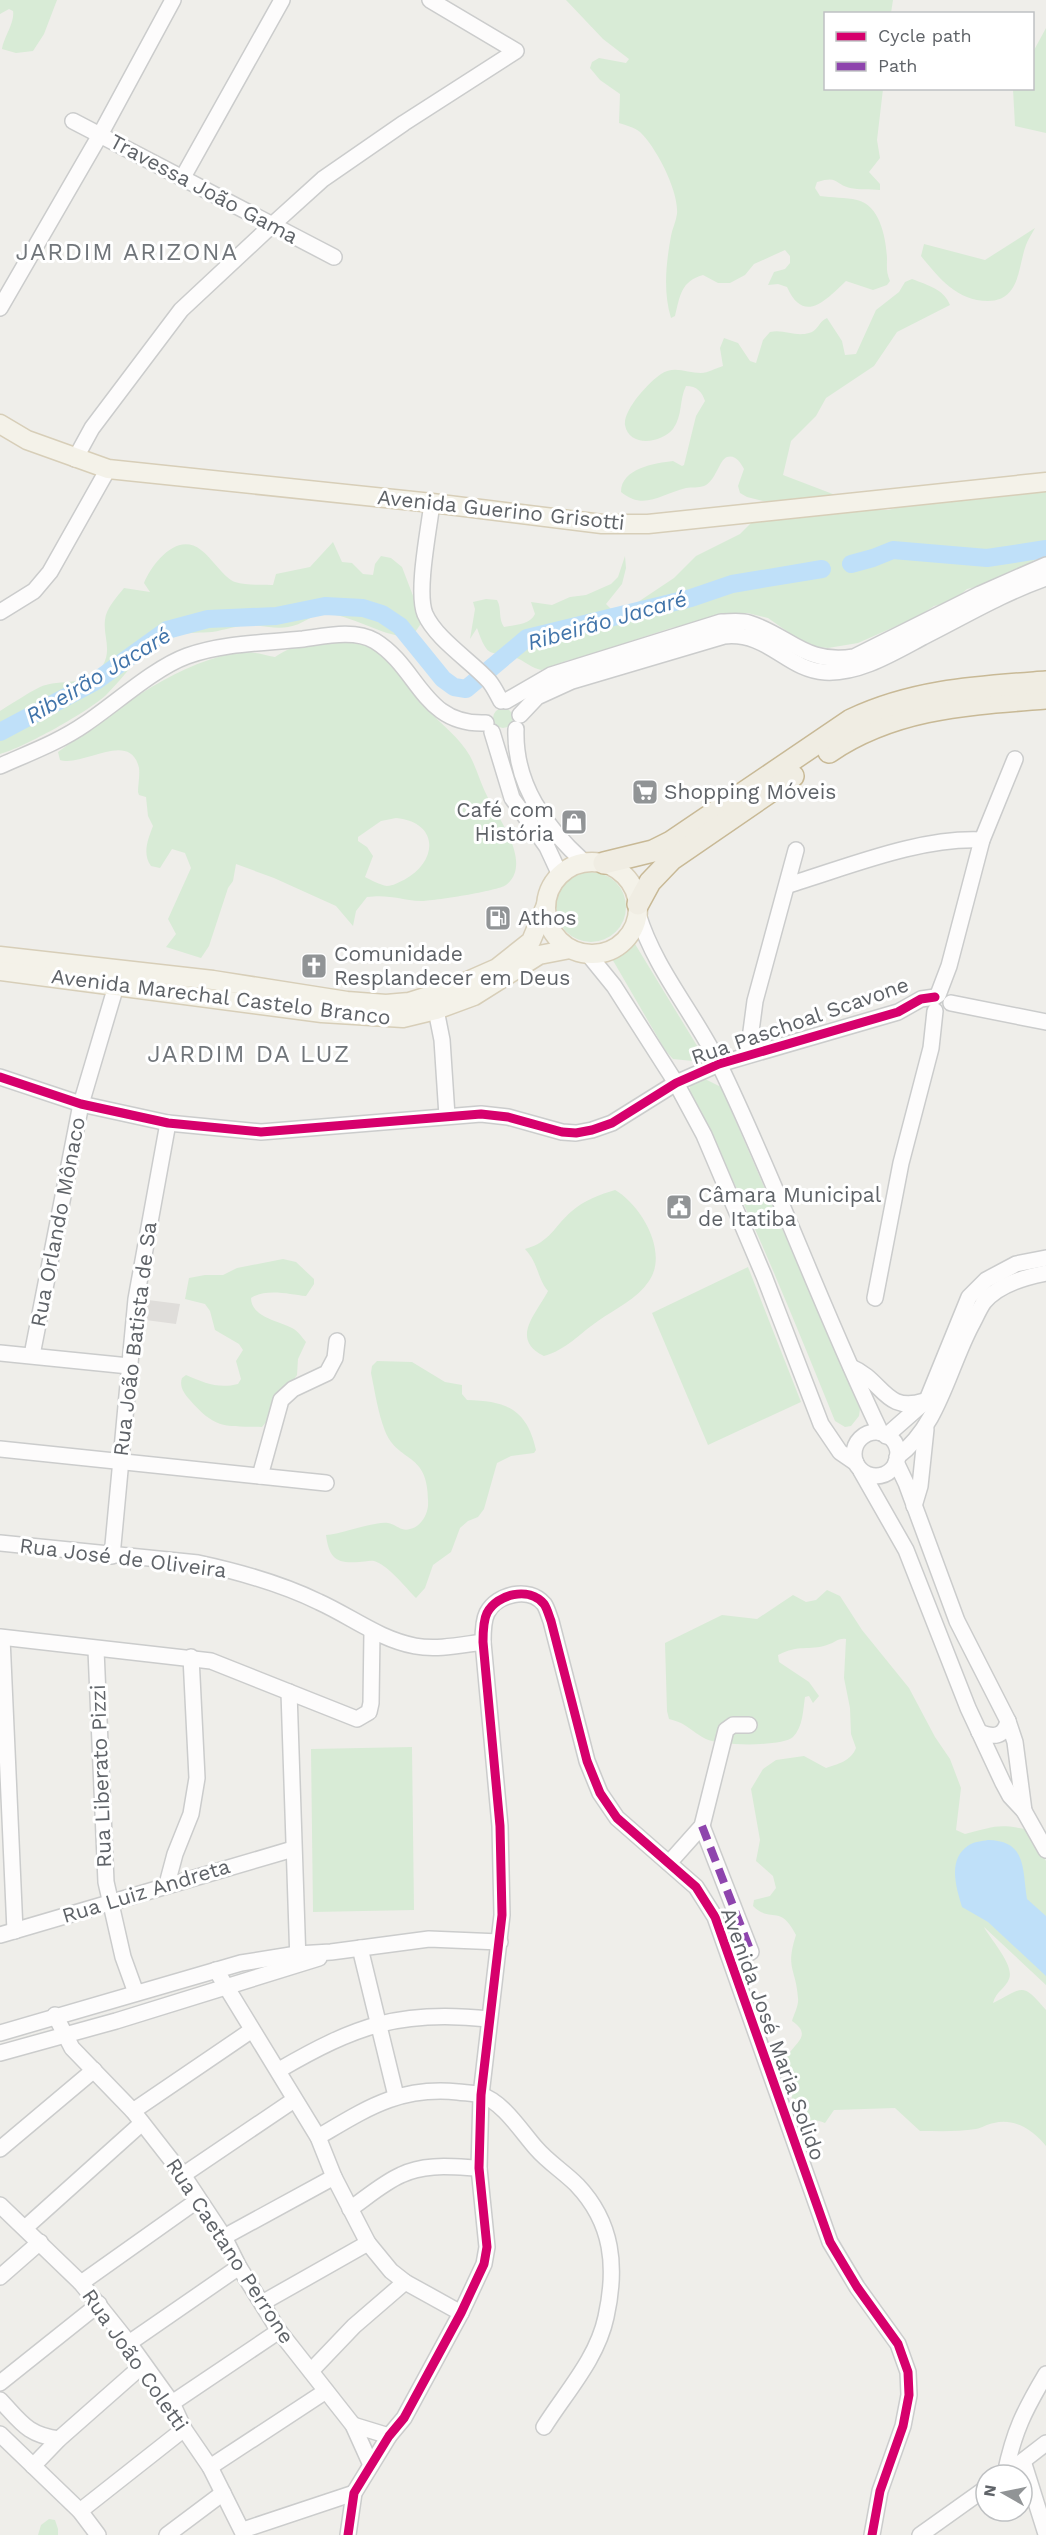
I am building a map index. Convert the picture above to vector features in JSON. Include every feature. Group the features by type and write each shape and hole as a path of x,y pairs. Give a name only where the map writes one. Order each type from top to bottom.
{"highway":[{"path":"594,863 653,851 671,842 851,720 878,707 942,691 1046,682"},
{"path":"638,909 650,882 672,860 849,738 882,724 948,706 1046,698"}],"main road":[{"name":"Avenida Guerino Grisotti","path":"0,424 27,440 108,469 432,503 602,524 648,525 1046,482"},
{"path":"594,863 615,868 631,883 638,909 635,924 624,941 608,951 588,954 570,949 562,943 549,926 546,904 553,884 560,875 571,867 594,863"},
{"name":"Avenida Marechal Castelo Branco","path":"0,956 213,980 347,1001 386,1004 408,1002 447,990 497,968 531,941 546,904"},
{"name":"Avenida Marechal Castelo Branco","path":"0,971 322,1013 403,1018 436,1010 474,996 539,955 570,949"}],"street":[{"path":"0,308 100,135 173,0"},
{"path":"183,177 282,0"},
{"path":"75,459 92,428 181,310 271,226 323,179 404,123 516,51 430,0"},
{"name":"Travessa João Gama","path":"73,121 334,257"},
{"path":"0,612 34,591 50,572 108,469"},
{"path":"432,503 423,579 424,612 431,625 491,683 504,701 515,706 518,722 515,742 522,779 531,799 561,841 594,863"},
{"path":"560,875 547,847 512,798 489,727 488,709 551,675 721,622 748,623 823,658 837,660 854,657 980,594 1046,565"},
{"path":"0,766 83,726 167,666 186,656 211,650 327,636 351,635 373,640 392,654 432,705 445,715 489,727 507,735 537,697 572,681 731,635 747,636 776,649 808,669 841,672 860,667 895,652 1022,587 1046,578"},
{"path":"875,1298 901,1163 931,1048 940,1003 950,978 949,966 982,840 1015,759"},
{"path":"788,885 917,846 944,841 982,840"},
{"path":"748,1054 755,1001 796,850"},
{"path":"638,909 645,936 658,963 719,1064 851,1367 884,1434 896,1447 896,1460 957,1621 1008,1721 1015,1742 1024,1811"},
{"path":"588,954 614,986 676,1083 704,1135 764,1276 820,1424 840,1452 858,1467 878,1476 891,1470 896,1460 911,1447 927,1426 956,1358 984,1303 1010,1284 1046,1273"},
{"name":"Rua Orlando Mônaco","path":"32,1355 81,1104 116,986"},
{"name":"Rua Paschoal Scavone","path":"0,1077 81,1104 168,1123 261,1132 481,1114 508,1117 562,1132 576,1133 612,1123 676,1083 719,1064 898,1012 921,999 1046,1022"},
{"path":"436,1010 442,1040 447,1116"},
{"name":"Rua João Batista de Sa","path":"112,1556 119,1461 136,1299 168,1123"},
{"path":"1046,1258 1016,1264 986,1280 969,1297 927,1400 884,1434 872,1433 861,1439 855,1448 858,1467 906,1550 980,1732 1010,1796 1024,1811 1046,1850"},
{"path":"260,1476 281,1400 293,1389 327,1373 335,1358 337,1341"},
{"path":"0,1353 129,1366"},
{"path":"851,1367 861,1371 889,1398 899,1404 910,1406 927,1400"},
{"path":"914,1506 920,1486 927,1426"},
{"path":"0,1449 326,1483"},
{"name":"Rua José de Oliveira","path":"0,1543 198,1563 261,1578 320,1602 372,1632 413,1646 434,1648 483,1641"},
{"name":"Avenida José Maria Solido","path":"354,2493 388,2436 404,2418 461,2313 484,2264 487,2247 479,2168 481,2095 500,1942 500,1826 483,1641 486,1615 492,1605 507,1596 522,1593 534,1596 545,1604 569,1686 587,1761 600,1793 617,1818 696,1887 715,1917 830,2242 857,2287 898,2344 908,2372 909,2395 903,2426 880,2491 872,2535"},
{"path":"7,1933 1,1637 96,1650 191,1657 230,1667 357,1719 369,1712 371,1703 372,1632"},
{"name":"Rua Liberato Pizzi","path":"96,1650 104,1865 123,1957 136,1993"},
{"path":"167,1884 190,1814 197,1778 191,1657"},
{"path":"289,1692 298,1959"},
{"path":"980,1732 995,1736 1002,1734 1006,1730 1008,1721"},
{"path":"669,1863 702,1826 726,1730 733,1725 750,1725"},
{"path":"702,1826 751,1952"},
{"name":"Rua Luiz Andreta","path":"7,1933 167,1884 293,1849"},
{"path":"0,2033 241,1963 298,1959 331,1952 429,1939 500,1942"},
{"path":"360,1948 396,2096"},
{"path":"0,2053 225,1988 298,1959"},
{"path":"216,1970 225,1988 279,2070 294,2100 318,2138 334,2177 368,2243 391,2271 405,2282 461,2313"},
{"path":"279,2070 323,2045 377,2023 428,2015 489,2019"},
{"name":"Rua Caetano Perrone","path":"55,2016 72,2048 137,2117 183,2175 224,2237 239,2267 279,2331 353,2425 371,2465"},
{"path":"25,2228 137,2117 252,2030"},
{"path":"0,2149 94,2070"},
{"path":"318,2138 369,2108 396,2096 428,2091 481,2095 504,2111 540,2152 577,2185 592,2205 608,2235 612,2259 607,2316 601,2337 586,2366 544,2427"},
{"path":"183,2175 294,2100"},
{"path":"350,2209 401,2175 420,2168 441,2166 479,2168"},
{"path":"224,2237 334,2177"},
{"path":"81,2283 198,2200"},
{"name":"Rua João Coletti","path":"0,2205 81,2283 129,2343 171,2403 184,2429 210,2467 244,2533"},
{"path":"0,2277 40,2242"},
{"path":"262,2303 368,2243"},
{"path":"129,2343 239,2267"},
{"path":"311,2371 354,2326 405,2282"},
{"path":"0,2383 99,2304"},
{"path":"171,2403 279,2331"},
{"path":"33,2466 59,2439 143,2365"},
{"path":"1007,2463 1012,2440 1023,2413 1046,2374"},
{"path":"210,2467 326,2391"},
{"path":"0,2400 31,2431 41,2436 59,2439"},
{"path":"353,2425 388,2436"},
{"path":"80,2511 184,2429"},
{"path":"0,2434 80,2511 98,2535"},
{"path":"1020,2463 1046,2443"},
{"path":"1023,2461 1046,2532"},
{"path":"167,2535 223,2493"},
{"path":"244,2533 354,2493 348,2535"},
{"path":"920,2535 934,2530 974,2498"}],"shaded area":[{"path":"140,1299 180,1304 176,1324 138,1319"}],"green space":[{"path":"0,0 57,0 44,34 33,51 16,53 2,49 11,25 13,11 9,9 0,14"},
{"path":"566,0 893,0 891,12 824,12 824,90 883,90 877,140 880,158 869,172 880,184 880,190 850,188 829,179 817,182 815,188 820,196 857,200 871,208 880,223 885,241 887,272 890,281 887,285 873,290 846,281 823,301 808,307 801,305 787,287 778,284 768,285 774,272 785,269 790,263 790,256 785,250 754,264 745,275 730,283 718,283 703,275 690,281 683,290 675,316 671,318 666,277 677,204 665,170 653,148 638,130 619,123 620,94 600,80 590,68 592,62 599,58 626,63 629,59 603,39"},
{"path":"1046,28 1046,133 1015,126 1013,90 1034,90 1034,50"},
{"path":"1035,228 1026,245 1015,284 1007,295 995,300 977,300 958,293 942,280 921,256 924,244 985,260"},
{"path":"912,279 939,291 950,305 897,332 874,366 826,398 816,416 791,441 783,475 872,509 888,510 924,501 1046,488 1046,554 991,583 967,589 952,602 934,606 919,616 858,643 828,648 808,646 768,618 747,613 671,628 631,641 606,653 569,660 541,670 510,655 489,651 481,640 477,628 470,639 475,609 473,602 486,599 497,600 504,627 521,624 533,618 535,614 531,602 552,605 570,597 586,595 611,584 618,577 625,556 626,568 622,584 606,604 611,609 632,606 674,578 696,556 740,534 771,503 740,493 738,486 744,469 733,457 724,459 712,480 704,486 686,488 645,501 629,498 621,492 627,477 641,468 673,461 684,465 696,416 705,401 698,390 686,386 673,429 661,438 646,441 633,437 625,425 625,419 632,404 650,383 666,371 704,373 723,366 720,348 724,338 738,343 750,361 756,363 763,340 770,332 809,333 827,318 842,341 845,355 856,354 876,310 899,292 905,282"},
{"path":"333,542 342,562 352,563 363,574 373,575 375,564 381,556 391,558 402,567 420,614 420,625 413,635 394,635 348,618 326,614 288,627 247,625 180,635 167,639 147,651 107,694 86,710 39,737 0,754 0,711 40,687 83,680 97,672 106,659 105,620 110,607 124,588 150,592 144,583 153,567 166,552 183,544 192,545 201,550 227,577 235,582 273,585 276,574 310,567"},
{"path":"351,640 373,648 384,656 396,668 421,703 466,749 511,842 516,866 513,876 506,885 501,887 451,898 421,901 367,897 356,911 353,926 336,906 274,878 236,864 233,881 228,888 209,946 201,958 166,947 176,934 168,919 191,868 185,853 172,849 160,868 151,866 148,861 147,846 153,826 148,816 146,797 139,795 138,792 139,768 134,757 126,751 116,750 69,761 60,760 58,752 163,680 209,660 244,652 275,657 302,645","holes":["396,818 410,821 427,834 428,853 424,863 404,880 387,886 365,877 373,856 367,847 358,841 358,837 381,821"]},
{"path":"499,708 507,708 513,714 513,722 507,728 499,728 493,722 493,714"},
{"path":"598,872 611,878 620,887 624,893 626,907 624,921 616,932 605,940 584,942 566,932 558,921 556,900 566,882 577,874"},
{"path":"631,944 635,944 699,1049 698,1056 693,1061 673,1059 665,1050 611,957"},
{"path":"697,1079 705,1079 721,1087 860,1409 859,1416 851,1426 845,1427 835,1421 748,1213 689,1091 691,1083"},
{"path":"615,1190 634,1206 654,1243 656,1257 649,1281 632,1298 566,1346 544,1356 528,1342 527,1334 529,1325 548,1291 525,1249 547,1238 576,1207"},
{"path":"283,1259 296,1262 314,1279 314,1284 306,1296 271,1292 251,1298 252,1304 261,1314 294,1329 306,1342 298,1359 297,1375 278,1408 262,1427 221,1424 198,1409 184,1392 181,1381 186,1375 206,1383 238,1384 241,1379 236,1361 243,1350 239,1344 215,1330 210,1311 205,1304 185,1299 189,1278 223,1275 237,1268"},
{"path":"748,1267 801,1402 708,1445 652,1313"},
{"path":"377,1361 412,1362 445,1382 462,1385 462,1394 467,1400 493,1402 513,1410 527,1425 536,1450 534,1453 511,1456 497,1463 484,1509 478,1517 468,1521 460,1528 451,1552 433,1565 425,1588 416,1598 379,1563 345,1562 335,1558 329,1549 326,1535 382,1523 410,1529 425,1517 428,1506 424,1475 412,1460 391,1442 385,1431 371,1373 372,1366"},
{"path":"827,1590 840,1596 862,1630 909,1688 935,1737 950,1759 961,1788 956,1830 965,1834 1002,1826 1029,1830 1046,1861 1046,1985 984,1927 1005,1960 1010,1973 1008,1982 996,1995 993,2003 1022,1990 1032,1995 1046,2010 1046,2146 1029,2130 1009,2122 989,2124 969,2130 920,2131 895,2108 834,2110 825,2123 796,2119 785,2062 799,2041 802,2032 792,2021 798,2001 791,1962 796,1935 785,1920 765,1914 753,1906 754,1900 770,1896 776,1888 773,1876 756,1861 760,1840 751,1789 763,1769 776,1760 804,1756 826,1768 844,1761 854,1752 856,1748 851,1734 850,1708 844,1678 846,1639 840,1639 821,1647 792,1650 778,1655 779,1662 809,1682 819,1696 813,1703 809,1696 805,1697 801,1723 793,1737 776,1743 764,1744 713,1741 669,1719 665,1643 722,1615 757,1619 793,1595 806,1602 816,1600"},
{"path":"412,1747 414,1910 313,1912 311,1749"},
{"path":"49,2519 55,2520 58,2535 38,2535 41,2525"}],"water":[{"path":"988,1840 1010,1845 1016,1851 1023,1867 1027,1899 1046,1916 1046,1976 988,1922 962,1907 955,1874 958,1858 969,1845"}],"waterway":[{"path":"851,564 893,550 987,558 1046,549"},
{"name":"Ribeirão Jacaré","path":"0,732 96,681 167,630 208,619 276,616 325,606 363,608 382,614 400,626 443,679 454,687 466,689 527,638 691,598 732,584 822,569"}],"marked path":[{"path":"702,1826 751,1952"}],"cycle path":[{"path":"0,1077 81,1104 168,1123 261,1132 481,1114 508,1117 562,1132 576,1133 612,1123 676,1083 719,1064 898,1012 921,999 935,997"},
{"path":"348,2535 354,2493 389,2436 404,2418 461,2313 484,2264 487,2247 479,2168 481,2095 502,1915 500,1826 483,1631 487,1613 492,1606 505,1597 522,1594 538,1598 547,1610 587,1761 600,1793 617,1818 696,1887 715,1917 830,2242 857,2287 898,2344 908,2372 909,2395 903,2426 880,2491 872,2535"}],"place":[{"name":"Shopping Móveis","path":"645,792"},
{"name":"Café com História","path":"574,822"},
{"name":"Athos","path":"498,918"},
{"name":"Comunidade Resplandecer em Deus","path":"314,966"},
{"name":"Câmara Municipal de Itatiba","path":"679,1207"}],"district":[{"name":"JARDIM ARIZONA","path":"127,252"},
{"name":"JARDIM DA LUZ","path":"249,1054"}]}
